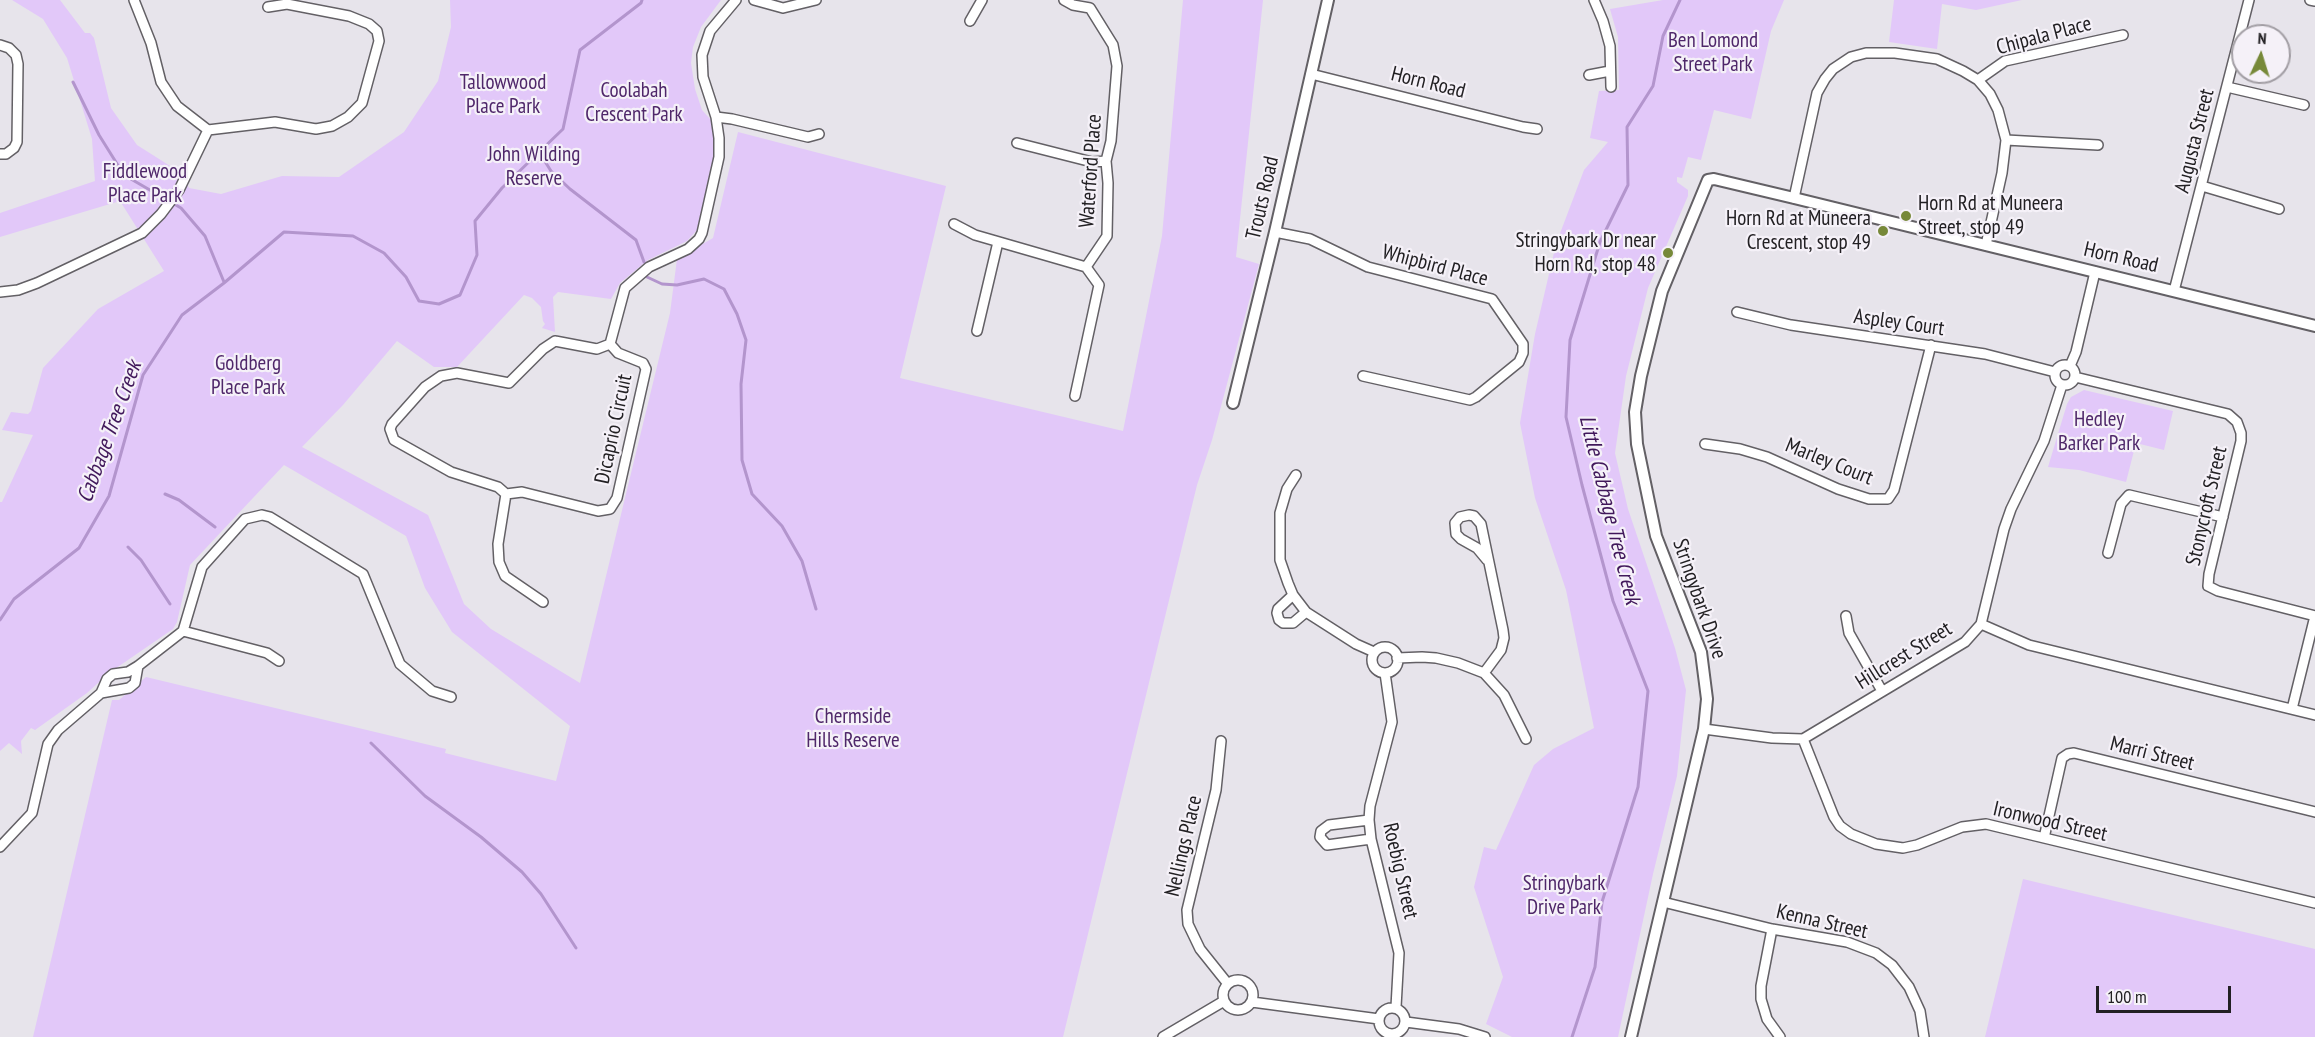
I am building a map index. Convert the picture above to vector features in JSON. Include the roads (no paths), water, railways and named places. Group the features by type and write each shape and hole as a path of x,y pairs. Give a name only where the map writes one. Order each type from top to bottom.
{"street":[{"path":"134,0 151,44 161,82 177,106 208,130 274,122 316,129 332,126 348,117 362,103 379,41 377,31 369,24 349,16 287,4 268,7"},
{"path":"610,344 625,288 649,267 688,249 699,239 719,157 716,117 703,77 702,55 710,31 736,0"},
{"path":"754,0 783,8 816,0"},
{"path":"970,21 982,0"},
{"name":"Waterford Place","path":"1064,0 1073,5 1093,4 1113,45 1117,66 1111,141 1106,161 1107,236 1086,267"},
{"name":"Trouts Road","path":"1233,403 1328,0"},
{"path":"1594,0 1610,46 1611,87"},
{"name":"Augusta Street","path":"2174,291 2248,0"},
{"path":"2310,0 2315,1"},
{"name":"Chipala Place","path":"1978,80 2005,61 2123,35"},
{"path":"0,45 9,48 16,55 18,64 18,142 6,154 0,154"},
{"path":"1794,198 1817,93 1833,69 1851,57 1866,53 1895,53 1937,59 1951,64 1978,80 1994,102 2006,140 2002,173 1986,245"},
{"path":"1589,75 1610,71"},
{"name":"Horn Road","path":"1311,74 1537,129"},
{"path":"2227,87 2304,105"},
{"path":"716,117 808,137 819,134"},
{"path":"0,292 18,290 48,278 142,233 161,214 179,190 208,130"},
{"path":"2006,140 2098,145"},
{"path":"1017,143 1092,162 1106,161"},
{"name":"Horn Road","path":"1708,180 1714,179 1794,198 2315,326"},
{"name":"Stringybark Drive","path":"1631,1037 1704,729 1707,699 1701,652 1656,536 1637,444 1635,412 1641,376 1662,291 1708,180"},
{"path":"2202,186 2279,209"},
{"path":"954,224 975,235 1086,267 1099,285 1075,396"},
{"name":"Whipbird Place","path":"1275,232 1310,239 1368,267 1492,299 1523,344 1520,362 1470,400 1461,400 1363,376"},
{"path":"977,332 998,242"},
{"path":"2070,366 2076,352 2095,272"},
{"name":"Aspley Court","path":"1737,312 1791,325 1985,354 2055,372"},
{"name":"Dicaprio Circuit","path":"555,341 597,348 610,344 618,353 643,363 646,369 615,504 610,509 598,511 522,492 506,494 498,487 451,472 402,445 394,440 391,434 392,424 425,387 441,376 457,374 509,383 543,349 555,341"},
{"name":"Marley Court","path":"1705,444 1740,449 1767,457 1838,489 1869,499 1888,499 1894,490 1932,345"},
{"path":"2061,365 2070,366 2075,371 2075,377 2071,383 2062,385 2056,381 2055,372 2061,365"},
{"name":"Stonycroft Street","path":"2075,377 2228,414 2237,422 2241,441 2208,586 2218,591 2315,616"},
{"name":"Hillcrest Street","path":"1803,739 1965,642 1981,624 2004,529 2011,509 2044,441 2062,385"},
{"path":"1296,475 1283,499 1279,528 1280,560 1293,595 1306,612 1356,644 1374,652 1382,648 1390,648 1397,658 1396,666 1385,673"},
{"path":"506,494 498,544 499,562 505,576 543,602"},
{"path":"2108,553 2121,504 2128,495 2134,494 2223,517"},
{"path":"1484,673 1501,650 1504,638 1487,560 1478,519 1469,514 1460,517 1455,523 1456,534 1477,548 1487,560"},
{"path":"0,847 32,813 48,744 57,730 101,693 107,679 113,674 128,672 138,666 183,631 202,567 245,519 262,515 270,517 363,574 400,664 432,692 451,697"},
{"path":"1293,595 1278,609 1279,620 1282,623 1293,623 1306,612"},
{"path":"1846,616 1849,633 1882,691"},
{"path":"2292,709 2315,616"},
{"path":"1981,624 2029,645 2315,715"},
{"path":"183,631 267,653 279,661"},
{"name":"Roebig Street","path":"1374,652 1373,666 1385,673 1392,722 1370,806 1369,820 1371,839 1399,953 1396,1007"},
{"path":"1397,658 1436,658 1484,673 1504,694 1526,739"},
{"path":"101,693 129,688 135,682 138,666"},
{"path":"1704,729 1772,738 1803,739"},
{"name":"Ironwood Street","path":"1803,739 1834,817 1840,826 1876,844 1903,848 1917,845 1962,827 1986,824 2315,903"},
{"name":"Nellings Place","path":"1221,741 1216,790 1187,910 1188,924 1200,949 1228,984"},
{"name":"Marri Street","path":"2044,838 2062,758 2074,753 2315,812"},
{"path":"1369,820 1329,825 1324,827 1320,837 1323,842 1332,845 1371,839"},
{"name":"Kenna Street","path":"1663,902 1772,929 1857,945 1876,953 1886,960 1909,987 1923,1026 1924,1037"},
{"path":"1772,929 1761,986 1761,999 1767,1019 1780,1037"},
{"path":"1236,980 1249,985 1253,993 1249,1006 1240,1010 1230,1009 1224,1002 1223,992 1228,984 1236,980"},
{"path":"1163,1037 1224,1002"},
{"path":"1252,1002 1379,1019"},
{"path":"1396,1007 1403,1012 1406,1022 1402,1030 1391,1036 1382,1029 1379,1019 1383,1011 1396,1007"},
{"path":"1406,1022 1459,1029 1485,1037"}],"waterway":[{"name":"Cabbage Tree Creek","path":"0,620 14,599 79,548 109,496 143,375 182,315 284,232 353,236 384,253 406,277 419,301 439,304 460,295 477,255 475,221 502,188 563,129 580,50 642,0"},
{"name":"Little Cabbage Tree Creek","path":"1572,1037 1595,967 1602,902 1638,787 1648,691 1613,601 1566,417 1570,340 1600,242 1628,185 1627,127 1653,86 1663,36 1680,0"},
{"path":"73,82 99,135 124,175 181,208 205,236 224,282"},
{"path":"539,152 551,171 570,189 636,240 644,262"},
{"path":"647,277 662,284 677,285 704,279 724,289 737,314 746,340 741,384 742,460 752,494 782,526 802,561 816,609"},
{"path":"165,494 179,500 215,527"},
{"path":"128,547 141,560 170,604"},
{"path":"371,743 425,796 481,837 522,872 541,894 576,948"}],"place":[{"name":"Horn Rd at Muneera Street, stop 49","path":"1906,216"},
{"name":"Horn Rd at Muneera Crescent, stop 49","path":"1883,231"},
{"name":"Stringybark Dr near Horn Rd, stop 48","path":"1668,253"}],"park label":[{"name":"Ben Lomond Street Park","path":"1713,53"},
{"name":"Tallowwood Place Park","path":"503,95"},
{"name":"Coolabah Crescent Park","path":"634,103"},
{"name":"John Wilding Reserve","path":"534,167"},
{"name":"Fiddlewood Place Park","path":"145,184"},
{"name":"Goldberg Place Park","path":"248,376"},
{"name":"Hedley Barker Park","path":"2099,432"},
{"name":"Chermside Hills Reserve","path":"853,729"},
{"name":"Stringybark Drive Park","path":"1564,896"}]}
